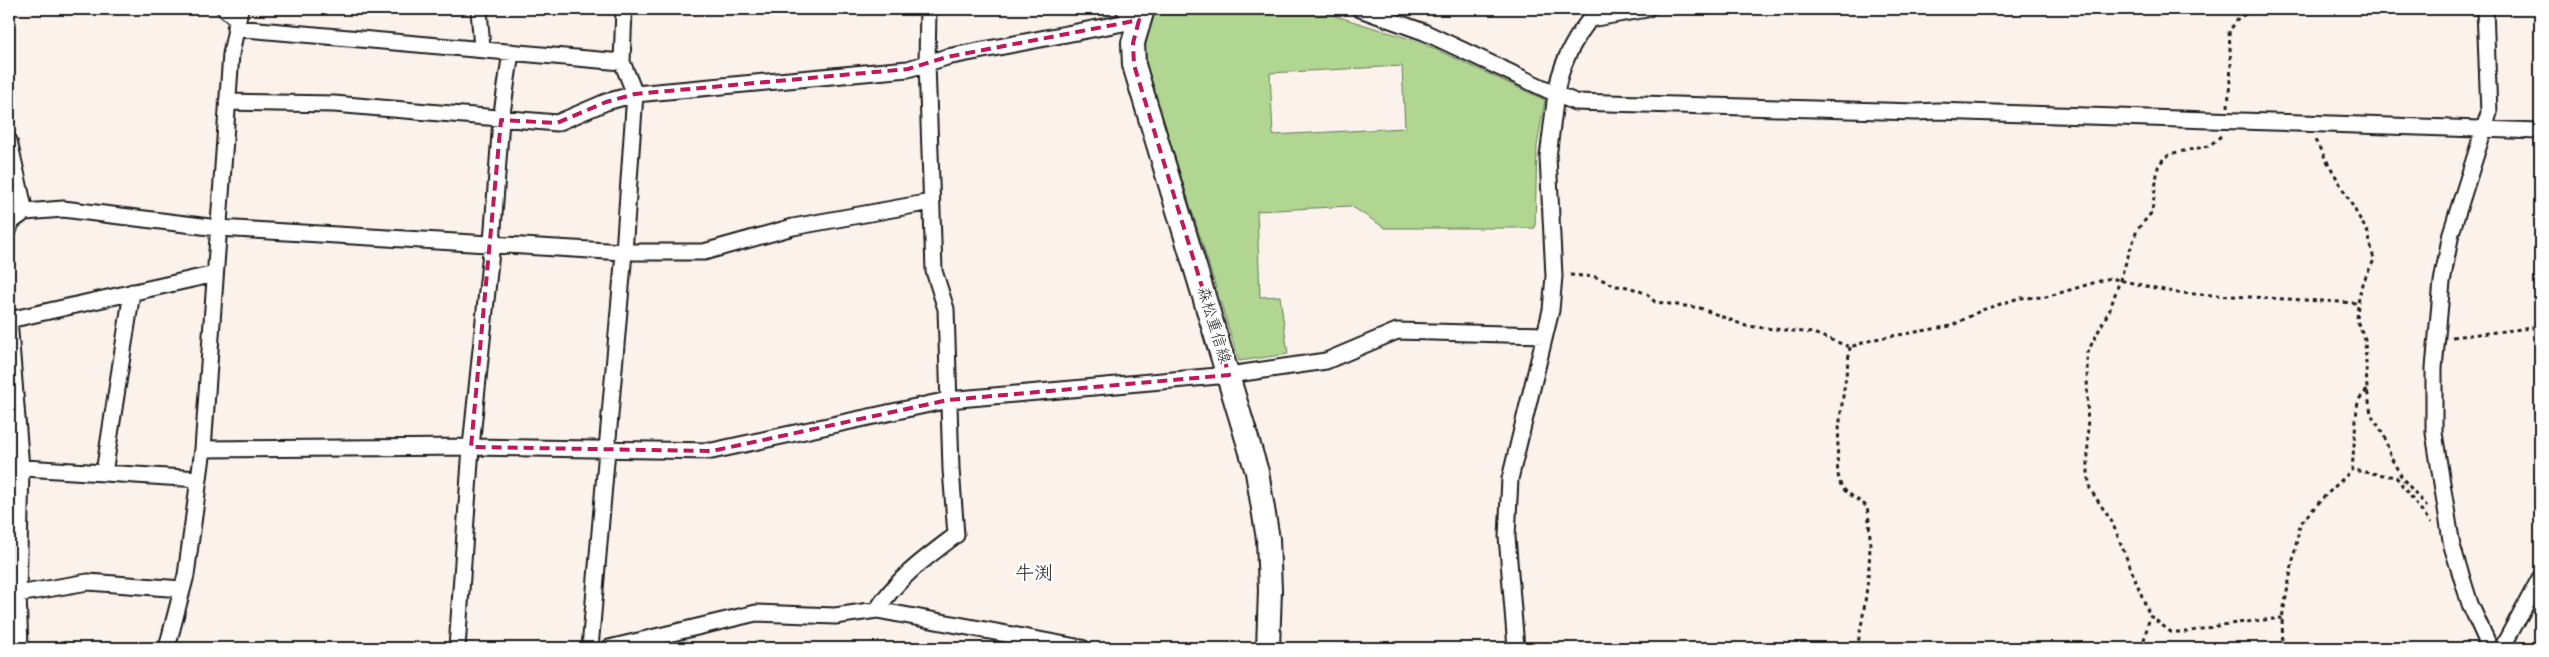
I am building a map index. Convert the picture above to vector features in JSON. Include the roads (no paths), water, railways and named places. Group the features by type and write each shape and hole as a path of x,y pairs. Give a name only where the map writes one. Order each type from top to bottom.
{"main road":[{"name":"森松重信線","path":"1136,12 1133,43 1134,65 1257,472 1268,539 1270,590 1268,648"}],"street":[{"path":"224,9 238,19 482,49 622,62"},
{"path":"479,9 482,49"},
{"path":"590,648 608,451 635,94 622,62 624,9"},
{"path":"877,610 887,594 912,569 956,534 948,400 946,309 934,271 927,63 928,9"},
{"path":"1360,9 1424,32 1575,102 1916,112 1937,111 2540,131"},
{"path":"1516,648 1507,536 1510,479 1530,388 1551,310 1554,276 1548,157 1558,81 1575,39 1590,19 1647,9"},
{"path":"2485,9 2489,114 2482,129 2451,233 2442,282 2437,337 2434,433 2452,546 2470,604 2490,648"},
{"path":"227,102 334,104 501,120 557,123 606,102 635,94 908,69 947,56 1136,12"},
{"path":"167,648 182,589 203,449 227,102 238,19"},
{"path":"457,648 471,447 492,242 501,120 511,52"},
{"path":"9,141 25,212"},
{"path":"9,224 25,212 63,209 218,228 492,242 624,252 704,252 792,227 931,202"},
{"path":"20,648 9,320 215,274"},
{"path":"104,473 132,292"},
{"path":"203,449 471,447 608,451 712,451 948,400 1229,375 1326,361 1396,331 1545,335"},
{"path":"15,468 199,479"},
{"path":"2502,648 2540,578"},
{"path":"18,594 88,582 182,589"},
{"path":"609,648 756,613 835,616 877,610 1082,648"}],"district":[{"name":"牛渕","path":"1034,573"}]}
